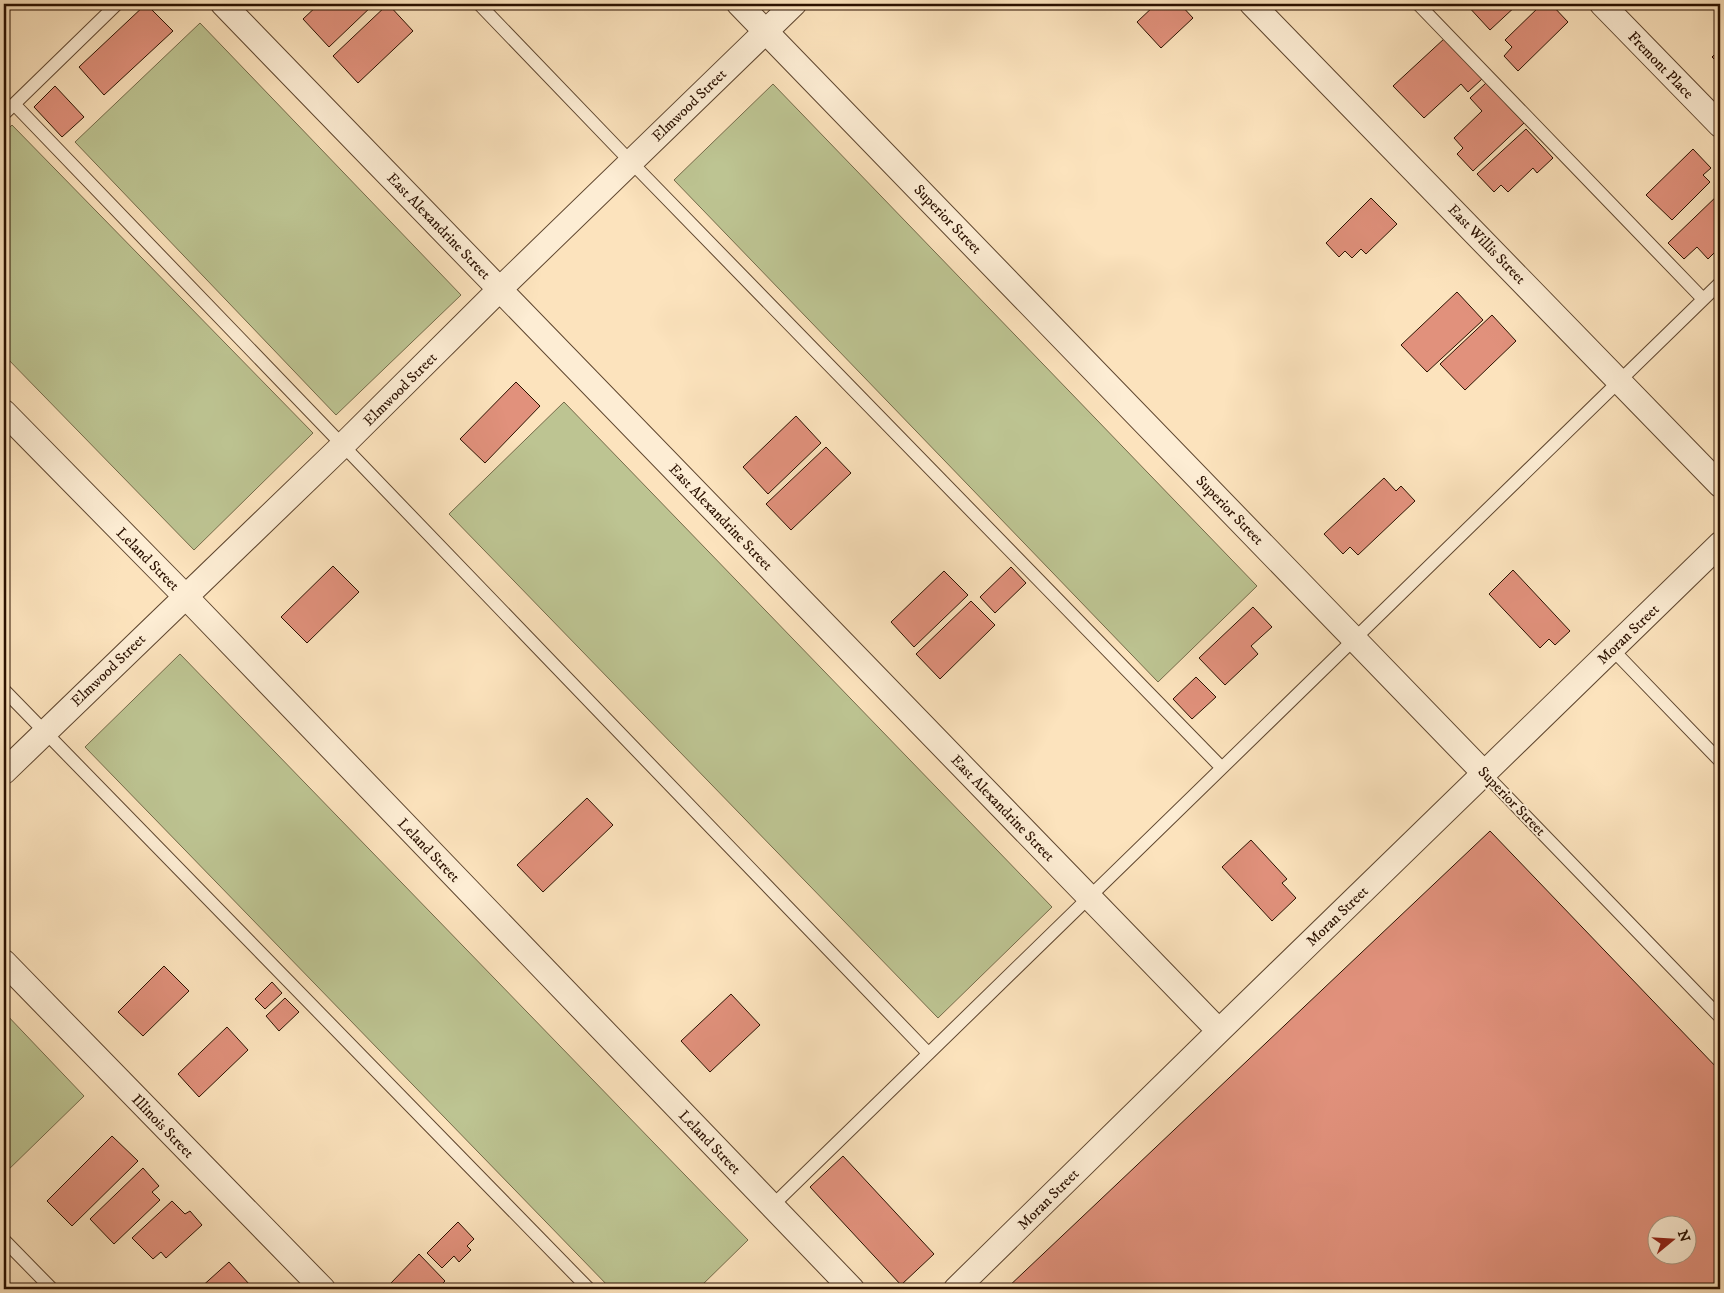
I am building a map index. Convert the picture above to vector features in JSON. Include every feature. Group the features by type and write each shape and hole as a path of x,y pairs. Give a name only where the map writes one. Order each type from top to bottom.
{"street":[{"name":"East Alexandrine Street","path":"223,4 1219,1031"},
{"name":"Superior Street","path":"739,4 1484,773"},
{"name":"Elmwood Street","path":"4,772 343,445 500,289 794,4"},
{"name":"East Willis Street","path":"1252,4 1720,485"},
{"name":"Fremont Place","path":"1602,4 1720,125"},
{"name":"Leland Street","path":"4,412 185,596 852,1289"},
{"name":"Moran Street","path":"956,1289 1720,544"},
{"name":"Illinois Street","path":"4,962 323,1289"}],"lane":[{"path":"4,114 117,4"},
{"path":"479,4 1221,767"},
{"path":"1418,4 1703,299"},
{"path":"14,104 928,1053"},
{"path":"772,1206 1720,282"},
{"path":"1612,650 1720,761"},
{"path":"4,690 589,1289"},
{"name":"Superior Street","path":"1484,773 1720,1017"},
{"path":"4,1240 52,1289"}],"green space":[{"path":"200,23 461,295 336,415 75,142"},
{"path":"773,84 1257,586 1158,682 674,180"},
{"path":"12,125 313,433 194,550 4,355 4,133"},
{"path":"564,402 1052,907 938,1018 449,514"},
{"path":"180,654 748,1240 698,1289 611,1289 85,747"},
{"path":"4,1012 84,1096 4,1174"}],"building":[{"path":"146,4 173,31 104,95 79,67"},
{"path":"319,4 374,4 329,47 303,19"},
{"path":"388,4 413,31 358,83 333,56"},
{"path":"1156,4 1180,4 1193,18 1161,48 1137,22"},
{"path":"1466,4 1518,4 1490,30"},
{"path":"1542,4 1551,4 1568,22 1518,71 1504,56 1512,47 1505,40"},
{"path":"1445,38 1482,79 1468,92 1461,84 1424,118 1393,86"},
{"path":"1720,49 1720,65 1712,57"},
{"path":"1486,83 1524,123 1473,171 1457,154 1463,148 1454,138 1482,111 1470,98"},
{"path":"55,86 84,117 62,137 34,107"},
{"path":"1526,129 1553,158 1537,173 1533,168 1508,192 1501,185 1494,192 1477,174"},
{"path":"1693,149 1711,168 1703,175 1710,182 1672,220 1646,195"},
{"path":"1720,193 1720,247 1708,259 1697,247 1684,259 1668,243"},
{"path":"1371,198 1397,224 1366,254 1361,249 1352,258 1345,251 1339,257 1326,243"},
{"path":"1457,292 1483,320 1427,372 1401,345"},
{"path":"1492,315 1516,341 1465,390 1440,364"},
{"path":"516,382 540,406 485,463 460,439"},
{"path":"796,416 821,443 768,494 743,467"},
{"path":"826,447 851,473 791,530 766,504"},
{"path":"1384,478 1396,491 1401,486 1415,501 1358,555 1350,547 1343,554 1324,534"},
{"path":"333,566 359,592 307,643 281,617"},
{"path":"1011,567 1026,583 995,613 980,597"},
{"path":"1513,570 1570,631 1555,645 1549,639 1540,648 1489,594"},
{"path":"944,571 968,595 914,647 891,622"},
{"path":"971,601 995,625 940,679 916,654"},
{"path":"1253,607 1272,627 1251,646 1258,654 1225,685 1199,658"},
{"path":"1196,677 1216,697 1192,719 1173,699"},
{"path":"587,798 613,825 543,892 517,865"},
{"path":"1490,831 1720,1071 1720,1289 1006,1289"},
{"path":"1251,840 1287,879 1282,883 1296,898 1272,921 1222,867"},
{"path":"164,966 189,991 143,1036 118,1012"},
{"path":"272,982 282,993 265,1009 255,999"},
{"path":"731,994 760,1025 710,1072 681,1041"},
{"path":"285,998 299,1012 279,1031 266,1016"},
{"path":"227,1027 248,1050 199,1097 178,1074"},
{"path":"112,1136 138,1161 72,1226 47,1201"},
{"path":"843,1156 934,1254 901,1285 810,1187"},
{"path":"143,1168 159,1186 152,1192 160,1200 114,1244 90,1219"},
{"path":"172,1201 185,1214 190,1211 202,1225 166,1258 161,1252 153,1259 132,1238"},
{"path":"458,1222 474,1239 467,1246 471,1250 459,1262 454,1256 442,1268 427,1253"},
{"path":"419,1254 445,1281 437,1289 396,1289 390,1284"},
{"path":"229,1262 250,1285 246,1289 199,1289"}]}
